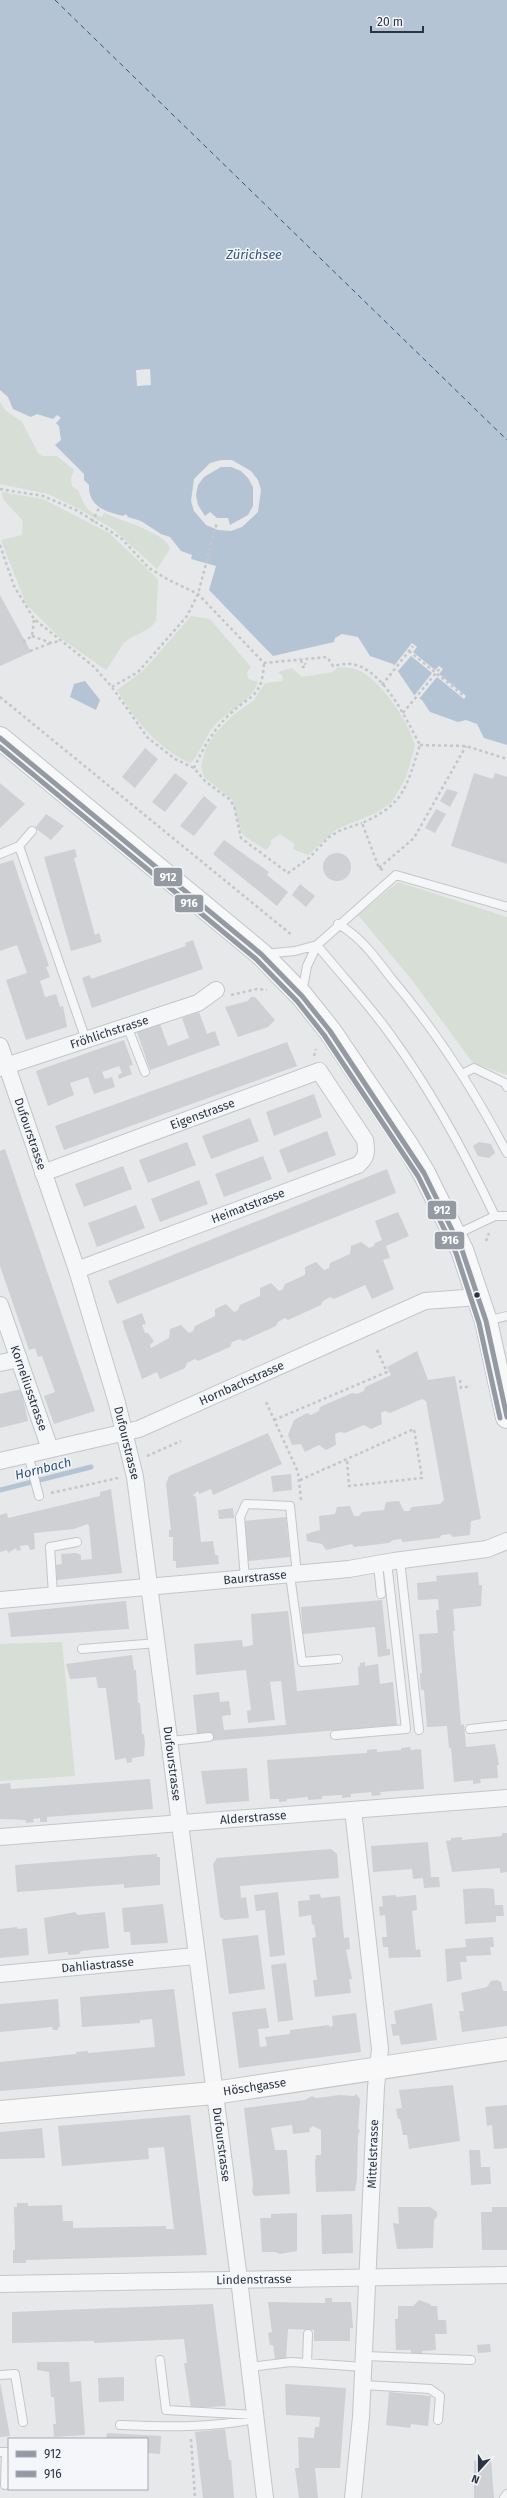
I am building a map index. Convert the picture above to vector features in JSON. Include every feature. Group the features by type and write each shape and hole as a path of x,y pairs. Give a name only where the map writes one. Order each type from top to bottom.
{"main road":[{"path":"0,738 261,954 302,996 342,1048 407,1145 455,1235 479,1297 486,1321 507,1417"},
{"name":"Höschgasse","path":"0,2112 214,2093 507,2049"}],"street":[{"name":"Fröhlichstrasse","path":"3,1067 198,1003 216,990"},
{"name":"Dufourstrasse","path":"0,1046 3,1067 43,1173 77,1270 124,1433 135,1477 181,1823 196,1956 239,2279 265,2498"},
{"name":"Eigenstrasse","path":"43,1173 319,1071 345,1108"},
{"name":"Heimatstrasse","path":"77,1270 358,1165 364,1160 367,1153 365,1140 345,1108"},
{"name":"Hornbachstrasse","path":"0,1461 124,1433 167,1418 425,1301 479,1297"},
{"name":"Korneliusstrasse","path":"0,1307 50,1449"},
{"path":"0,1363 19,1359"},
{"name":"Baurstrasse","path":"0,1600 150,1586 179,1586 293,1575 487,1549 507,1541"},
{"name":"Alderstrasse","path":"0,1837 507,1798"},
{"name":"Mittelstrasse","path":"352,1810 380,2049 363,2385 353,2498"},
{"name":"Dahliastrasse","path":"0,1974 196,1956"},
{"name":"Lindenstrasse","path":"0,2284 507,2275"}],"lane":[{"path":"0,854 19,846 32,831"},
{"path":"19,846 86,1040"},
{"path":"302,996 307,966 317,945 338,924 396,875 507,908"},
{"path":"338,924 356,934 429,1025 482,1104 507,1153"},
{"path":"261,954 295,951 317,945"},
{"path":"317,945 391,1036 421,1078 465,1152 495,1216"},
{"path":"127,1026 145,1072"},
{"path":"462,1074 474,1068 505,1083 507,1087"},
{"path":"455,1235 495,1216 507,1216"},
{"path":"486,1321 507,1316"},
{"path":"28,1454 38,1492"},
{"path":"245,1579 240,1517 246,1504 290,1506 293,1575 302,1662 338,1659"},
{"path":"53,1595 50,1547 78,1542"},
{"path":"381,1594 389,1562"},
{"path":"389,1562 419,1730"},
{"path":"334,1736 406,1729 389,1562"},
{"path":"82,1649 158,1643"},
{"path":"470,1729 507,1726"},
{"path":"170,1741 209,1737"},
{"path":"307,2363 308,2334"},
{"path":"160,2360 166,2410 255,2417"},
{"path":"250,2367 291,2362 471,2360"},
{"path":"0,2375 15,2374 23,2422"},
{"path":"363,2385 430,2389 440,2396 438,2420"},
{"path":"120,2425 191,2426 224,2424 255,2417"},
{"path":"0,2452 6,2452 5,2485"},
{"path":"504,2498 507,2494"}],"path":[{"path":"0,489 43,496 76,510 92,522 122,539 149,568 167,579 198,594 264,663 263,677 257,692 230,714 213,733 203,747 194,768"},
{"path":"92,522 101,504"},
{"path":"112,688 138,672 165,640 179,628 198,594 217,522"},
{"path":"0,545 14,586 34,619 93,666 112,688 147,737 175,759 194,768 205,781 229,799 234,806 241,838 288,873 309,858 329,837 341,830 382,814 396,803 409,778 420,744 403,713 382,685 358,666 350,664 333,666 327,657 264,663"},
{"path":"23,642 32,636 34,619"},
{"path":"32,636 51,643"},
{"path":"30,651 60,641"},
{"path":"382,685 414,646"},
{"path":"409,652 464,696"},
{"path":"301,660 303,667 306,666 305,663"},
{"path":"403,713 440,668"},
{"path":"0,697 293,936"},
{"path":"420,744 466,746 507,759"},
{"path":"362,823 379,868 414,838 466,746"},
{"path":"242,994 257,989 268,990"},
{"path":"274,1420 387,1372 377,1350"},
{"path":"460,1380 461,1388 471,1386"},
{"path":"266,1402 300,1480 301,1504"},
{"path":"300,1480 414,1429 422,1478 349,1486 347,1459"},
{"path":"140,1459 181,1441"},
{"path":"38,1492 122,1477"},
{"path":"191,2426 191,2458 195,2498"}],"shaded area":[{"path":"0,402 5,410 22,422 38,453 42,456 57,456 74,470 71,479 72,486 77,489 89,511 102,517 104,513 143,528 167,543 170,549 157,569 113,529 77,508 48,494 0,484"},
{"path":"2,492 43,499 109,533 158,579 156,621 148,629 124,643 106,670 59,637 26,604 1,540 22,535 23,521 3,499"},
{"path":"191,616 210,619 251,667 247,672 248,679 258,682 250,696 213,727 195,758 190,763 167,749 139,723 117,690 144,670"},
{"path":"338,667 355,669 368,676 385,693 401,715 415,746 406,778 391,803 376,813 337,829 308,855 293,849 295,844 280,834 271,840 271,844 266,850 244,836 240,829 232,800 204,777 201,767 205,750 214,735 232,716 254,700 265,683 282,681 283,676 278,672 292,668 302,677 333,672"},
{"path":"398,882 507,917 507,1075 473,1063 412,980 358,915"},
{"path":"62,1642 75,1776 0,1781 0,1644"}],"water":[{"name":"Zürichsee","path":"0,0 507,0 507,745 484,738 477,724 466,720 458,722 430,712 422,700 414,695 393,664 370,656 358,637 342,634 335,638 334,642 273,656 209,590 216,566 191,559 192,555 181,551 170,537 161,534 141,521 128,517 126,514 123,516 99,507 89,492 89,485 84,480 84,474 55,445 61,440 59,426 56,423 61,418 57,415 53,419 37,414 31,417 13,409 8,397 0,390"},
{"path":"85,681 100,700 96,710 70,697 74,684"}],"pier":[{"path":"150,369 151,385 137,386 136,370"},
{"path":"221,460 232,460 251,471 258,480 261,490 258,512 242,527 231,531 218,530 206,525 194,511 191,501 194,479 210,463","holes":["221,467 231,467 241,471 248,478 253,487 253,506 248,515 230,525 228,518 217,518 210,512 205,516 198,505 196,495 198,485 204,477"]},
{"path":"412,643 417,647 413,652 435,670 439,666 443,669 439,674 466,696 464,699 437,677 418,700 414,696 432,673 411,656 398,671 393,667"}],"building":[{"path":"0,595 31,652 0,666"},
{"path":"145,748 158,759 135,788 122,777"},
{"path":"175,773 188,783 165,812 152,802"},
{"path":"474,773 493,779 495,773 507,777 507,864 451,846"},
{"path":"0,783 25,804 0,828"},
{"path":"447,789 458,792 450,807 440,801"},
{"path":"204,796 217,807 194,836 180,826"},
{"path":"436,809 446,814 435,833 425,828"},
{"path":"46,814 64,826 51,840 35,828"},
{"path":"224,840 269,872 267,875 288,892 277,906 213,854"},
{"path":"75,849 77,857 74,858 95,935 99,933 102,942 71,951 44,857"},
{"path":"337,853 343,854 347,857 350,861 350,873 347,877 343,880 337,881 331,880 327,877 324,873 323,867 324,861 327,857 331,854"},
{"path":"13,860 49,966 46,967 50,977 40,981 45,997 56,994 60,1007 63,1006 67,1027 26,1040 6,980 27,973 17,945 0,951 0,864"},
{"path":"300,884 315,896 306,907 292,895"},
{"path":"193,940 203,969 92,1008 82,978 90,975 91,979 186,946 185,943"},
{"path":"251,997 255,997 275,1020 268,1027 238,1037 225,1007 248,1001"},
{"path":"199,1012 207,1034 215,1031 220,1045 150,1070 137,1032 160,1024 168,1046 189,1038 182,1018"},
{"path":"124,1040 133,1065 129,1066 132,1074 119,1079 118,1075 122,1073 119,1066 102,1072 105,1079 112,1077 115,1087 94,1094 88,1077 70,1083 74,1095 48,1106 36,1071"},
{"path":"287,1042 297,1066 64,1150 55,1126"},
{"path":"314,1094 322,1117 274,1136 266,1112"},
{"path":"250,1118 259,1141 211,1159 202,1136"},
{"path":"327,1131 336,1155 288,1173 279,1150"},
{"path":"187,1142 196,1165 148,1183 139,1160"},
{"path":"479,1142 491,1144 495,1153 489,1158 478,1156 473,1146"},
{"path":"5,1149 95,1411 54,1424 44,1396 55,1392 42,1356 38,1357 35,1348 29,1350 0,1266 0,1151"},
{"path":"263,1156 272,1179 224,1197 215,1174"},
{"path":"123,1166 132,1189 84,1207 75,1184"},
{"path":"387,1169 396,1193 117,1304 108,1281"},
{"path":"199,1180 208,1204 160,1222 151,1199"},
{"path":"136,1205 145,1228 97,1247 88,1223"},
{"path":"398,1212 409,1236 386,1246 390,1258 383,1260 394,1289 372,1299 365,1285 334,1299 330,1297 323,1301 321,1305 288,1320 285,1318 278,1322 276,1326 243,1341 240,1339 232,1342 230,1347 198,1361 195,1359 187,1363 185,1368 160,1379 157,1372 142,1379 122,1321 142,1313 146,1324 142,1325 145,1333 148,1333 154,1341 150,1345 151,1348 169,1338 170,1329 181,1325 189,1333 193,1331 195,1326 215,1316 215,1309 226,1304 234,1312 238,1310 240,1305 260,1296 260,1288 271,1283 279,1291 283,1289 285,1284 305,1275 305,1267 316,1262 324,1270 329,1268 330,1263 350,1254 351,1246 361,1242 369,1248 374,1246 375,1243 382,1240 375,1221"},
{"path":"417,1351 428,1380 455,1376 481,1519 471,1521 470,1535 453,1537 450,1534 442,1535 439,1538 403,1542 401,1539 393,1540 389,1543 354,1547 352,1544 326,1550 322,1544 307,1541 306,1534 320,1530 319,1516 335,1514 337,1507 350,1506 354,1516 359,1516 362,1512 384,1510 386,1502 399,1501 404,1511 409,1511 412,1507 440,1504 444,1500 426,1401 422,1399 390,1413 385,1411 381,1413 382,1424 371,1429 364,1425 345,1433 340,1432 335,1434 336,1445 326,1450 319,1445 305,1452 301,1444 292,1445 288,1435 294,1420 307,1413 311,1415 319,1411 320,1407 352,1393 357,1394 364,1391 365,1387 391,1375 387,1367"},
{"path":"21,1389 28,1421 0,1428 0,1394"},
{"path":"268,1433 282,1464 213,1495 211,1489 199,1494 198,1491 193,1495 196,1497 201,1542 213,1541 215,1555 218,1555 219,1564 176,1568 176,1561 173,1561 173,1537 169,1537 169,1530 171,1530 166,1484 169,1476"},
{"path":"291,1474 292,1490 273,1492 271,1476"},
{"path":"111,1489 122,1573 57,1580 56,1565 62,1564 61,1554 76,1553 81,1555 81,1560 92,1559 89,1525 87,1524 74,1529 34,1533 35,1549 30,1550 28,1545 20,1546 21,1550 17,1551 16,1548 8,1553 7,1550 0,1552 0,1515 7,1513 8,1518 100,1496 100,1492"},
{"path":"233,1508 234,1518 219,1519 218,1510"},
{"path":"286,1517 290,1557 248,1561 244,1521"},
{"path":"478,1572 479,1585 482,1585 481,1606 453,1609 455,1631 453,1631 461,1725 464,1724 466,1747 495,1744 499,1765 497,1765 498,1778 480,1779 481,1783 473,1784 473,1780 454,1782 451,1748 449,1748 447,1726 427,1727 424,1690 421,1690 420,1681 420,1673 422,1673 419,1634 438,1633 436,1610 439,1610 438,1599 418,1600 417,1583 437,1581 436,1576"},
{"path":"382,1600 387,1649 390,1649 390,1655 378,1657 375,1627 303,1634 301,1607"},
{"path":"126,1601 129,1629 11,1637 8,1613"},
{"path":"288,1611 297,1691 359,1685 358,1667 360,1666 360,1663 365,1662 365,1666 378,1664 380,1684 393,1682 397,1725 198,1742 193,1695 219,1692 220,1702 229,1701 231,1715 222,1716 224,1730 286,1725 281,1681 270,1682 275,1720 248,1723 247,1711 251,1710 246,1670 196,1675 194,1644 242,1640 243,1647 253,1645 251,1614"},
{"path":"132,1655 134,1670 136,1670 138,1703 140,1703 142,1734 144,1734 145,1743 144,1756 132,1758 132,1762 127,1763 126,1758 115,1760 106,1688 98,1688 96,1677 70,1679 66,1664"},
{"path":"410,1747 411,1750 421,1749 424,1789 380,1792 381,1795 372,1796 371,1792 351,1794 351,1797 342,1798 342,1795 322,1796 322,1799 308,1800 308,1797 287,1799 287,1801 279,1802 279,1799 270,1799 267,1760 367,1753 367,1750 377,1749 377,1752 401,1750 401,1748"},
{"path":"247,1768 249,1801 206,1804 201,1771"},
{"path":"150,1779 153,1809 47,1817 47,1822 40,1822 40,1818 33,1819 34,1822 26,1823 26,1820 0,1819 0,1784 10,1783 11,1789"},
{"path":"502,1833 507,1833 507,1872 500,1873 500,1868 452,1872 446,1841 451,1840 451,1838 462,1837 462,1840 502,1836"},
{"path":"428,1842 431,1877 439,1877 440,1887 424,1888 423,1878 413,1879 412,1869 373,1872 371,1846"},
{"path":"331,1849 337,1854 339,1878 240,1886 241,1898 246,1897 249,1918 225,1920 220,1917 213,1864 217,1858"},
{"path":"157,1854 157,1857 160,1857 160,1885 124,1888 124,1884 17,1892 15,1865"},
{"path":"463,1889 494,1889 495,1905 503,1905 504,1916 496,1916 496,1922 465,1924"},
{"path":"278,1892 285,1955 270,1957 265,1910 256,1911 254,1895"},
{"path":"320,1894 321,1898 340,1896 344,1938 349,1937 350,1949 346,1950 352,1979 349,1979 351,1993 315,1997 313,1980 317,1980 312,1938 316,1937 314,1924 312,1925 311,1915 299,1917 298,1901 310,1900 309,1895"},
{"path":"396,1895 396,1897 416,1895 417,1910 412,1911 416,1950 420,1949 421,1957 389,1958 388,1947 383,1947 382,1937 387,1937 385,1915 380,1916 379,1907 383,1906 382,1896"},
{"path":"163,1904 168,1943 131,1945 130,1932 124,1932 122,1908"},
{"path":"75,1912 78,1915 105,1912 109,1948 81,1951 79,1954 68,1955 68,1952 48,1954 44,1918"},
{"path":"17,1927 18,1929 27,1928 29,1955 0,1958 0,1929"},
{"path":"258,1935 265,1989 229,1994 222,1939"},
{"path":"493,1937 494,1947 490,1947 491,1955 466,1956 467,1962 460,1962 462,1979 447,1982 445,1949 466,1947 465,1939"},
{"path":"286,1963 293,2020 278,2022 271,1965"},
{"path":"497,1980 501,1982 503,1991 507,1991 507,2026 462,2032 459,2011 464,2011 461,1993 487,1987 491,1981"},
{"path":"174,1989 185,2076 0,2091 0,2062 76,2054 76,2052 88,2051 88,2053 155,2047 152,2019 140,2020 140,2023 82,2027 80,1997"},
{"path":"58,1999 60,2027 58,2027 58,2030 53,2030 52,2027 0,2032 0,2004"},
{"path":"432,2003 437,2040 401,2045 399,2035 393,2036 391,2024 396,2024 394,2011"},
{"path":"266,2008 269,2028 258,2029 260,2047 267,2046 265,2037 290,2034 290,2030 329,2025 329,2027 333,2026 332,2016 356,2013 361,2052 239,2068 232,2012"},
{"path":"453,2085 460,2141 409,2149 407,2135 403,2135 400,2119 398,2119 396,2109 402,2108 399,2090"},
{"path":"356,2094 360,2099 358,2129 360,2130 358,2136 357,2179 355,2191 316,2192 315,2164 316,2155 321,2155 321,2130 313,2126 309,2129 310,2132 293,2134 292,2125 271,2128 275,2150 287,2150 290,2194 254,2196 252,2191 253,2184 244,2108 305,2100 312,2096 316,2098 340,2095 354,2096"},
{"path":"507,2105 507,2148 494,2149 492,2125 487,2126 485,2107"},
{"path":"190,2115 207,2255 26,2260 26,2263 13,2263 13,2250 15,2250 14,2207 17,2207 17,2203 28,2203 28,2206 62,2205 63,2221 73,2221 73,2228 166,2226 166,2229 174,2229 164,2147 148,2148 149,2159 62,2166 58,2126"},
{"path":"42,2128 45,2158 0,2159 0,2132"},
{"path":"469,2150 480,2150 481,2167 490,2167 491,2184 471,2185"},
{"path":"398,2207 430,2207 437,2212 437,2217 434,2220 433,2248 397,2249 393,2223 399,2224"},
{"path":"492,2207 507,2207 507,2250 482,2250 481,2212 492,2212"},
{"path":"297,2213 297,2251 280,2254 275,2252 262,2252 260,2218 271,2218 271,2214"},
{"path":"352,2214 353,2253 322,2254 321,2215"},
{"path":"325,2298 332,2298 332,2302 351,2302 353,2328 350,2328 350,2341 314,2341 314,2330 288,2329 286,2359 275,2359 273,2345 270,2345 268,2333 272,2332 268,2302 325,2303"},
{"path":"419,2300 430,2304 431,2306 437,2306 438,2320 446,2320 447,2334 435,2334 436,2350 422,2351 422,2354 411,2354 411,2350 396,2350 395,2319 398,2319 398,2306 413,2306"},
{"path":"213,2304 226,2406 191,2408 184,2363 187,2363 184,2339 94,2343 94,2341 12,2343 12,2312"},
{"path":"490,2344 491,2352 478,2353 477,2345"},
{"path":"37,2362 69,2362 70,2382 81,2381 85,2435 54,2437 53,2424 56,2424 54,2397 51,2397 49,2372 37,2370"},
{"path":"124,2377 124,2401 99,2402 98,2378"},
{"path":"0,2382 10,2436 0,2437"},
{"path":"285,2384 346,2388 340,2468 315,2468 318,2498 299,2498 295,2468 299,2468 298,2437 314,2438 315,2427 319,2427 320,2417 286,2415"},
{"path":"389,2392 431,2396 428,2426 411,2424 410,2428 386,2425"},
{"path":"225,2429 229,2460 231,2460 234,2498 203,2498 195,2432"},
{"path":"107,2433 161,2436 160,2454 148,2453 148,2438 106,2438"},
{"path":"491,2459 494,2498 474,2498 474,2461"}],"waterway":[{"name":"Hornbach","path":"0,1490 91,1467"}],"ferry route":[{"path":"55,0 507,440"}],"transit line":[{"name":"912","path":"0,738 261,954 302,996 330,1031 424,1173 462,1250 486,1321 507,1417"},
{"name":"916","path":"0,747 256,959 297,1001 324,1035 418,1176 456,1253 479,1323 500,1418"}]}
